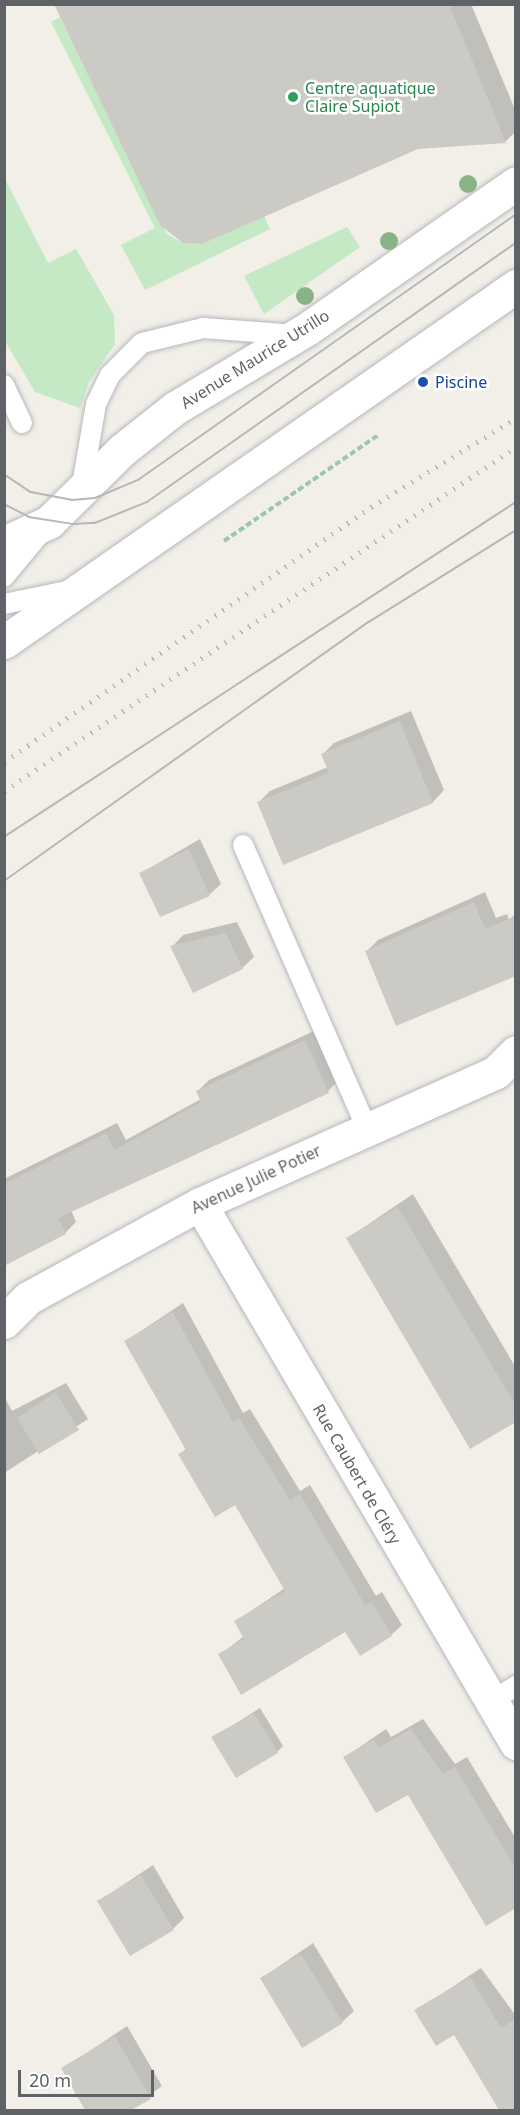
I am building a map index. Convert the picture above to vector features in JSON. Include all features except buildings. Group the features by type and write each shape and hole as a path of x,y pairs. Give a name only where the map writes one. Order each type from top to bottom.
{"street":[{"name":"Avenue Maurice Utrillo","path":"4,543 49,522 175,408 297,334 516,183"},
{"path":"4,642 90,586 516,286"},
{"name":"Avenue Julie Potier","path":"4,1322 28,1298 200,1204 366,1126 509,1071"},
{"name":"Rue Caubert de Cléry","path":"200,1204 503,1694 516,1743"}],"lane":[{"path":"81,492 96,404 110,375 142,343 203,328 297,334"},
{"path":"4,385 22,423"},
{"path":"4,577 49,522"},
{"path":"4,604 90,586"},
{"path":"243,845 366,1126"}],"green space":[{"path":"60,17 167,234 183,243 202,244 264,216 270,229 145,290 121,245 155,228 51,22"},
{"path":"4,177 48,263 76,249 114,315 115,344 89,382 80,408 35,392 5,341"},
{"path":"347,227 360,247 264,314 244,276"}],"tram line":[{"path":"4,474 31,492 72,500 95,498 138,480 516,214"},
{"path":"4,504 29,517 73,524 95,523 147,502 516,243"},
{"path":"4,837 516,502"},
{"path":"4,881 369,622 516,530"}],"railway":[{"path":"4,762 371,507 516,418"},
{"path":"4,791 516,447"}],"place":[{"name":"Centre aquatique Claire Supiot","path":"293,97"},
{"name":"Piscine","path":"423,382"}]}
